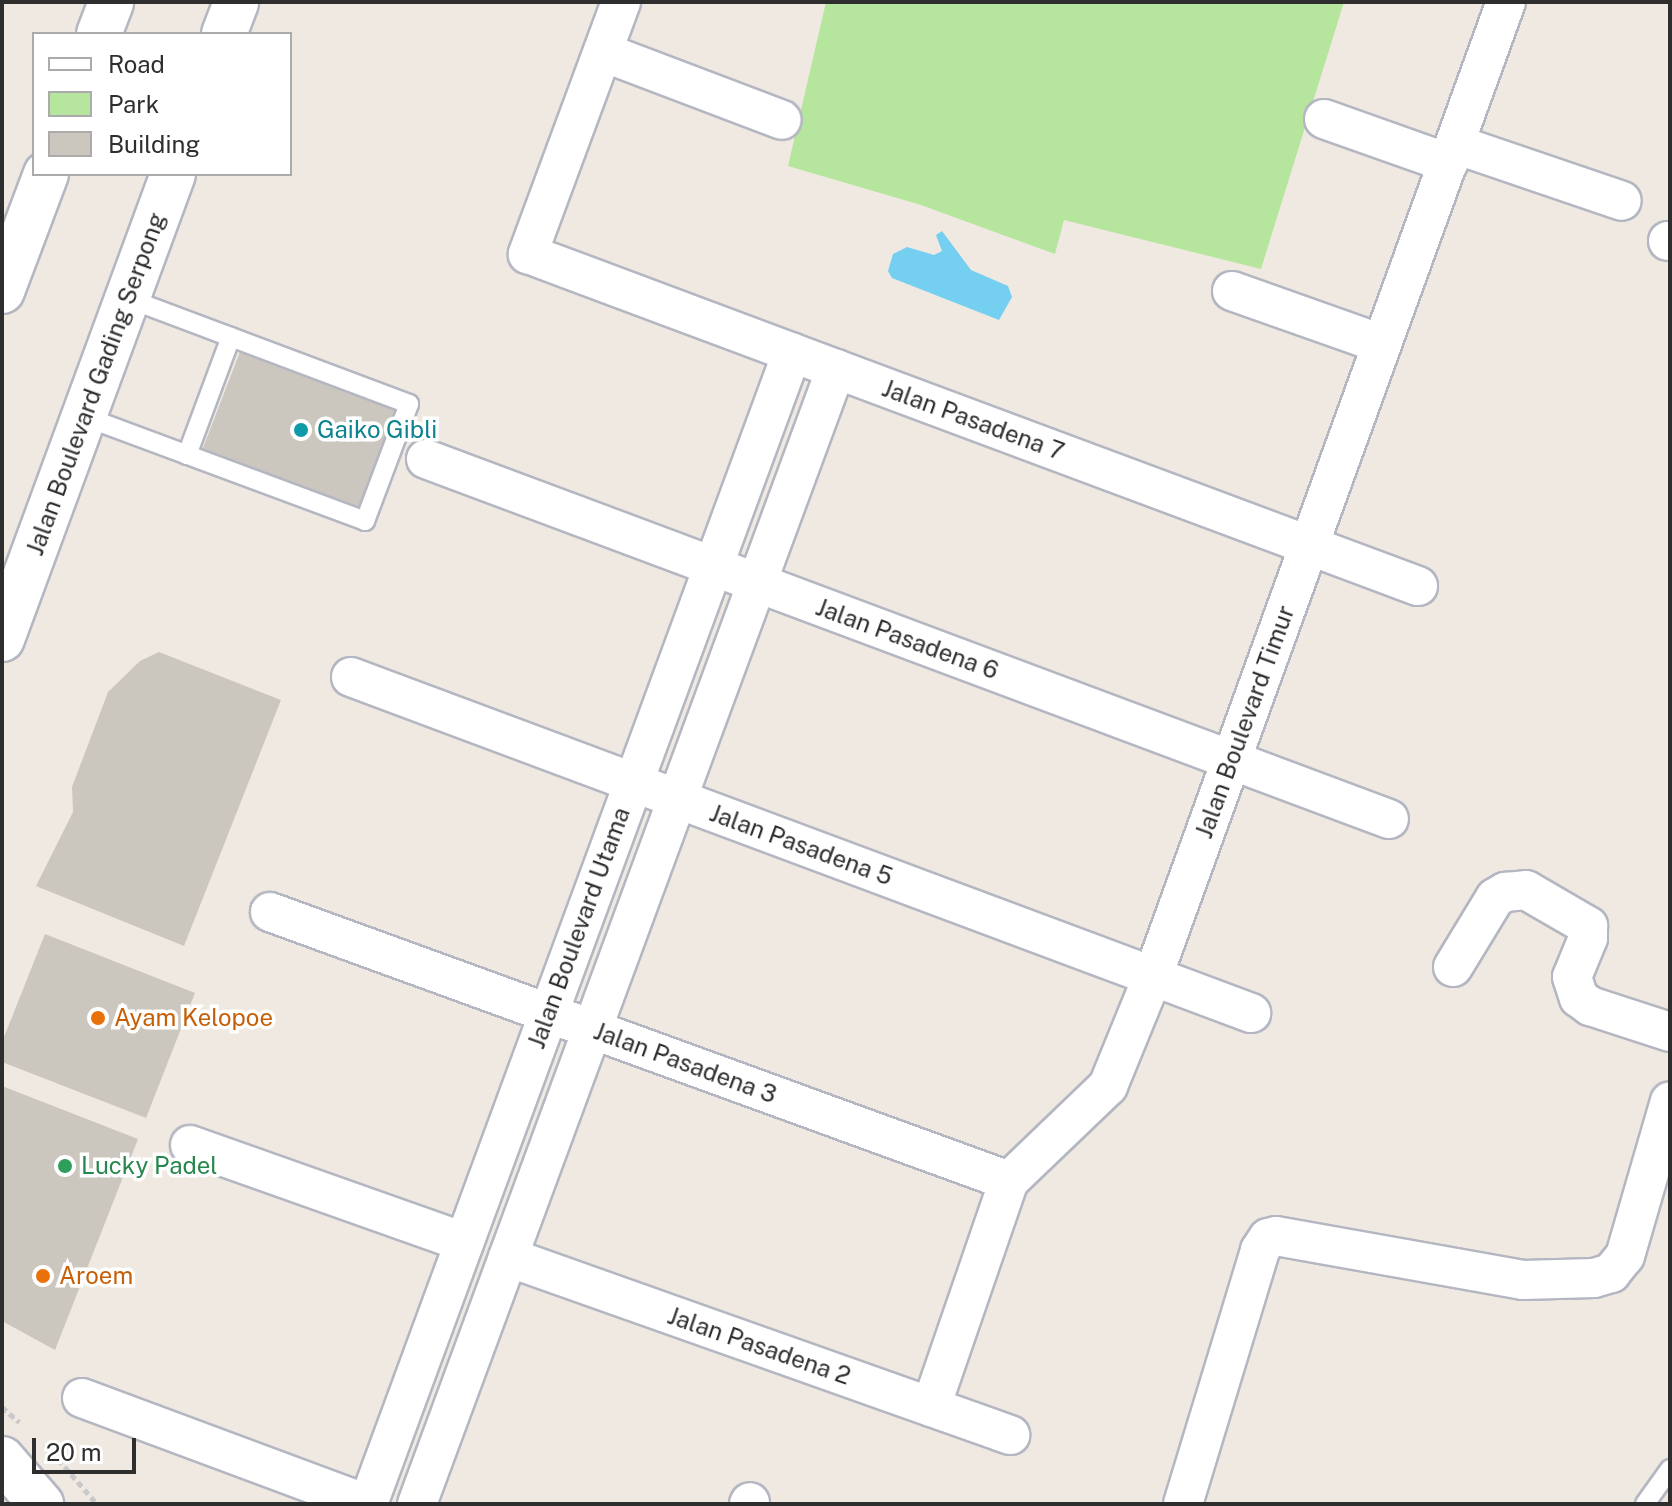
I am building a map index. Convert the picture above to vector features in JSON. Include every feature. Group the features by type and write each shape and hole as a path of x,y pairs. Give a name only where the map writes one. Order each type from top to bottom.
{"main road":[{"path":"100,32 111,2"},
{"path":"225,32 236,2"},
{"path":"2,291 45,176"},
{"name":"Jalan Boulevard Gading Serpong","path":"2,639 172,176"},
{"path":"2,1459 41,1504"}],"street":[{"path":"621,2 603,52 782,120"},
{"name":"Jalan Boulevard Timur","path":"931,1407 1009,1181 1108,1086 1153,976 1506,2"},
{"name":"Jalan Pasadena 7","path":"603,52 528,254 1418,586"},
{"path":"1324,119 1622,201"},
{"path":"1232,291 1382,344"},
{"name":"Jalan Boulevard Utama","path":"369,1504 792,353"},
{"name":"Jalan Boulevard Utama","path":"423,1503 508,1257 836,369"},
{"name":"Jalan Pasadena 6","path":"426,459 1389,819"},
{"name":"Jalan Pasadena 5","path":"351,677 1251,1013"},
{"path":"1453,967 1495,898 1505,892 1526,890 1588,926 1588,938 1572,977 1579,998 1590,1006 1670,1032"},
{"name":"Jalan Pasadena 3","path":"270,912 1009,1181"},
{"path":"1183,1504 1260,1250 1268,1238 1276,1236 1523,1280 1594,1278 1611,1273 1625,1256 1670,1101"},
{"path":"190,1145 464,1242"},
{"name":"Jalan Pasadena 2","path":"508,1257 1010,1435"},
{"path":"82,1398 369,1504 423,1503"}],"lane":[{"path":"83,416 365,521 409,404 127,298"},
{"path":"187,455 231,337"},
{"path":"1645,1504 1670,1469"}],"green space":[{"path":"826,2 1344,2 1261,269 1064,220 1055,254 921,205 788,166"}],"water":[{"path":"942,231 971,270 1008,286 1012,297 999,320 892,278 888,271 893,254 907,247 934,255 942,251 936,235"}],"building":[{"name":"Gaiko Gibli","path":"241,349 400,410 361,511 202,450"},
{"path":"159,652 281,700 184,946 36,886 73,812 72,787 108,692 140,661"},
{"name":"Ayam Kelopoe","path":"45,934 195,993 146,1118 2,1062 2,1042"},
{"path":"2,1086 138,1139 55,1350 2,1321"}],"place":[{"name":"Gaiko Gibli","path":"301,430"},
{"name":"Ayam Kelopoe","path":"98,1018"},
{"name":"Lucky Padel","path":"65,1166"},
{"name":"Aroem","path":"43,1276"}]}
